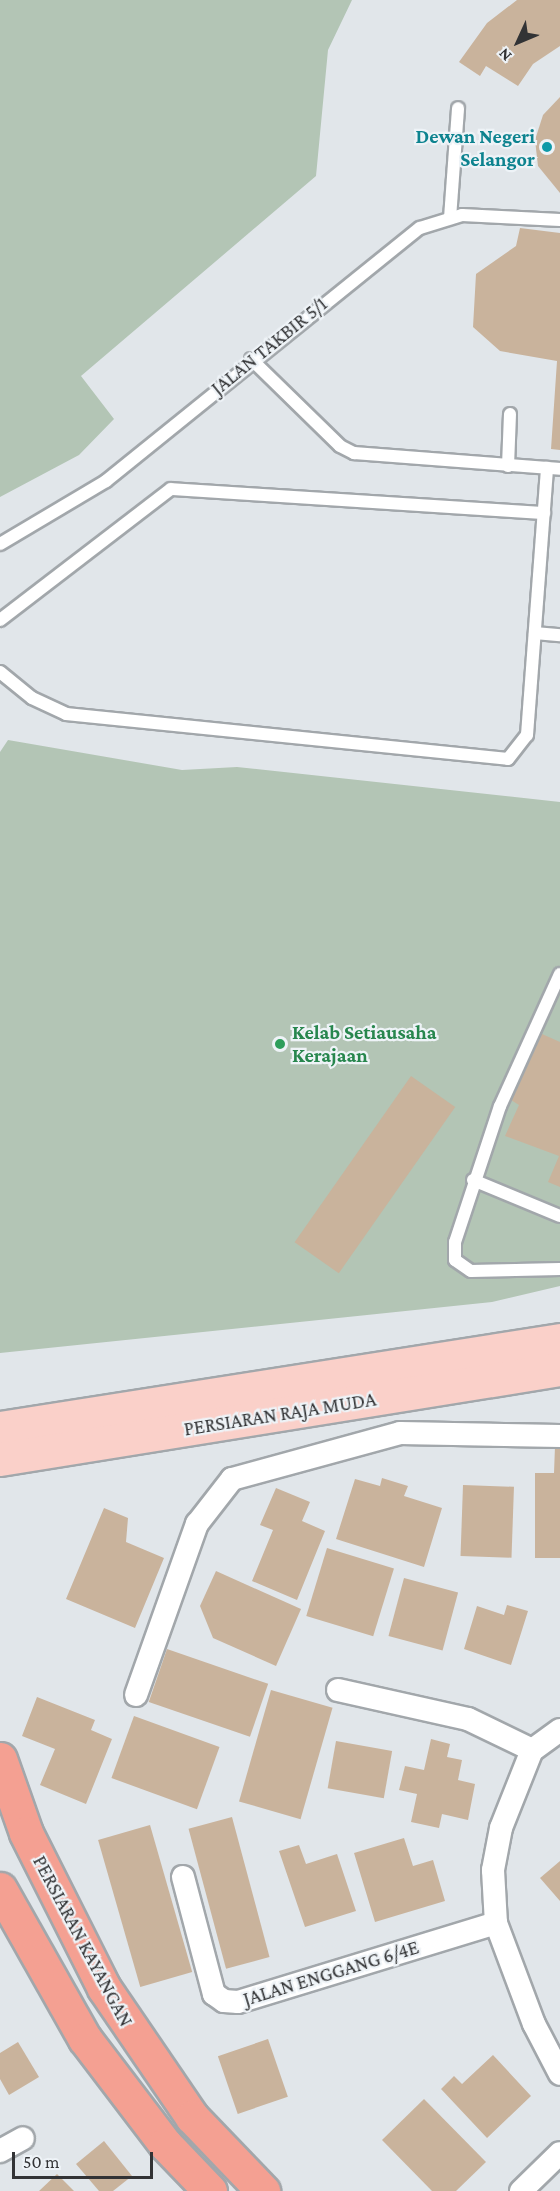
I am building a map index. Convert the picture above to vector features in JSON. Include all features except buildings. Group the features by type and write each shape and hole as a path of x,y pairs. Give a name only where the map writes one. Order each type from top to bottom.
{"main road":[{"name":"PERSIARAN RAJA MUDA","path":"0,1428 560,1340"},
{"name":"PERSIARAN RAJA MUDA","path":"0,1459 560,1369"},
{"name":"PERSIARAN KAYANGAN","path":"0,1759 26,1833 60,1905 151,2062 192,2117 263,2191"},
{"path":"0,1890 19,1870 26,1833"},
{"path":"0,1890 28,1889 60,1905"},
{"path":"0,1890 85,2039 129,2099 210,2191"},
{"path":"0,1933 48,1973"}],"street":[{"path":"136,1695 197,1524 232,1479 400,1433 560,1436"},
{"path":"338,1690 468,1719 532,1750"},
{"path":"560,1730 532,1750 501,1828 493,1870 496,1923 534,2024 560,2074"},
{"name":"JALAN ENGGANG 6/4E","path":"183,1877 214,1994 224,2001 238,2002 496,1923"},
{"path":"0,2151 22,2138"},
{"path":"521,2191 560,2153"}],"lane":[{"path":"450,218 458,108"},
{"name":"JALAN TAKBIR 5/1","path":"0,544 106,481 251,359 393,246 450,218 560,219"},
{"path":"0,672 32,699 66,714 499,760 516,754 527,735 544,513 554,469 354,453 340,446 251,359"},
{"path":"508,466 510,414"},
{"path":"0,620 161,491 171,489 544,513"},
{"path":"536,633 560,635"},
{"path":"560,974 519,1059 473,1180 455,1242 455,1260 462,1267 560,1269"},
{"path":"473,1180 560,1216"}],"green space":[{"path":"0,0 352,0 328,50 316,176 81,376 114,419 79,455 0,497"},
{"name":"Kelab Setiausaha Kerajaan","path":"8,740 182,770 237,767 560,802 560,1286 492,1302 0,1353 0,752"}],"place":[{"name":"Dewan Negeri Selangor","path":"547,147"},
{"name":"Kelab Setiausaha Kerajaan","path":"280,1044"}]}
